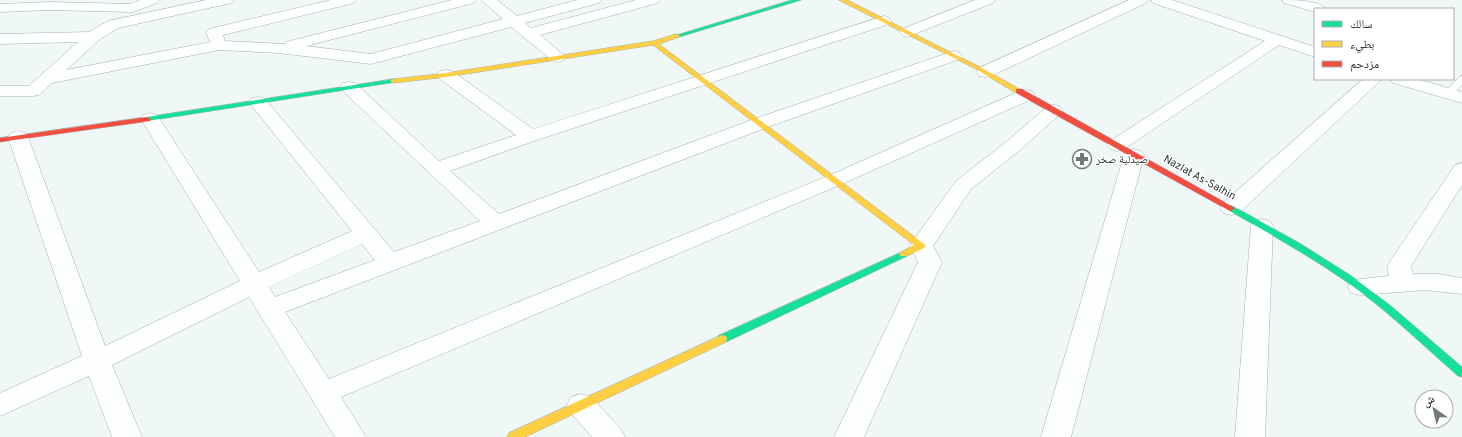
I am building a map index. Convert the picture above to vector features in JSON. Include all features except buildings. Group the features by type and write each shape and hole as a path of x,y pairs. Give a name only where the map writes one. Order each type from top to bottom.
{"street":[{"path":"10,5 49,6 92,4 133,8 152,0"},
{"path":"0,91 33,91 93,37 113,24 226,0"},
{"path":"219,45 214,32 349,0"},
{"path":"279,48 469,0"},
{"path":"488,0 558,57"},
{"path":"46,79 219,45 279,48 371,59 513,20 594,0"},
{"path":"529,33 653,0"},
{"path":"127,437 9,139 150,119 349,87 446,75 654,43 798,0"},
{"name":"Nazlat As-Salhin","path":"842,0 985,72 1281,236 1360,287 1390,310 1462,374"},
{"path":"907,32 988,0"},
{"path":"985,72 1141,0"},
{"path":"1158,0 1314,52"},
{"path":"1290,0 1316,8"},
{"path":"436,169 530,136 704,81 884,21"},
{"path":"0,39 93,37"},
{"path":"1056,437 1125,150 1278,39"},
{"path":"654,43 921,246 930,262 849,437"},
{"path":"270,308 761,123 954,56"},
{"path":"446,75 530,136"},
{"path":"1231,208 1373,80"},
{"path":"1402,80 1455,96"},
{"path":"349,87 496,223"},
{"path":"323,393 835,180 1026,95"},
{"path":"258,102 390,263"},
{"path":"513,437 921,246 964,185 1013,146 1054,110"},
{"path":"150,119 351,437"},
{"path":"1403,283 1400,266 1462,169"},
{"path":"1250,437 1262,226"},
{"path":"0,405 97,361 254,284 366,234"},
{"path":"1360,287 1403,283 1451,283 1462,286"},
{"path":"581,405 610,437"}],"lane":[{"path":"1455,96 1462,79"}],"traffic: fast":[{"path":"677,36 798,0"},
{"path":"147,119 394,81"},
{"path":"1231,208 1314,256 1362,288 1462,373"},
{"path":"722,339 904,254"}],"traffic: slow":[{"path":"842,0 978,68 1019,91"},
{"path":"394,81 446,75 654,43 677,36"},
{"path":"654,43 921,246 904,254"},
{"path":"513,437 722,339"}],"traffic: jam":[{"path":"1019,91 1231,208"},
{"path":"0,140 147,119"}],"place":[{"name":"صيدلية صخر","path":"1082,159"}]}
